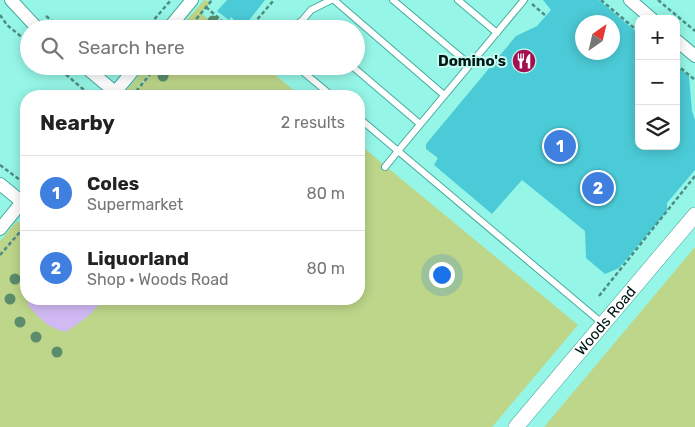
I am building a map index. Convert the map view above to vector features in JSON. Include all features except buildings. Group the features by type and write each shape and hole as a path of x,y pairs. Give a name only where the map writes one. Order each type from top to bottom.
{"street":[{"path":"11,0 30,20"},
{"path":"175,20 192,0"},
{"path":"630,0 647,15"},
{"path":"680,43 695,56"},
{"path":"93,75 109,90"},
{"path":"116,90 129,75"},
{"path":"0,184 20,197"},
{"path":"0,229 20,205"},
{"name":"Woods Road","path":"516,427 695,215"}],"lane":[{"path":"302,20 311,10 332,0 356,20"},
{"path":"393,0 470,65"},
{"path":"458,0 497,33"},
{"path":"385,167 523,1"},
{"path":"365,28 444,95"},
{"path":"307,75 325,90"},
{"path":"363,75 420,124"},
{"path":"365,123 603,324"}],"path":[{"path":"154,20 171,0"},
{"path":"195,20 212,0"},
{"path":"257,20 274,0"},
{"path":"601,0 635,29"},
{"path":"658,0 695,31"},
{"path":"523,1 546,16"},
{"path":"206,7 221,20"},
{"path":"0,15 7,25 20,36"},
{"path":"680,67 695,80"},
{"path":"67,75 84,90"},
{"path":"137,90 150,75"},
{"path":"0,165 20,180"},
{"path":"599,296 695,176"},
{"path":"0,255 20,232"}],"green space":[{"path":"204,0 211,2 201,13 209,20 187,20"},
{"path":"140,75 148,75 135,90 127,90"},
{"path":"150,75 275,75 294,90 137,90"},
{"path":"365,149 578,325 492,427 0,427 0,241 17,221 20,224 20,305 365,305"},
{"path":"695,247 695,427 544,427"}],"shaded area":[{"path":"28,305 99,305 65,332 53,328"}],"place":[{"name":"Domino's","path":"524,61"},
{"name":"Coles","path":"560,146"},
{"name":"Liquorland","path":"598,188"}]}
